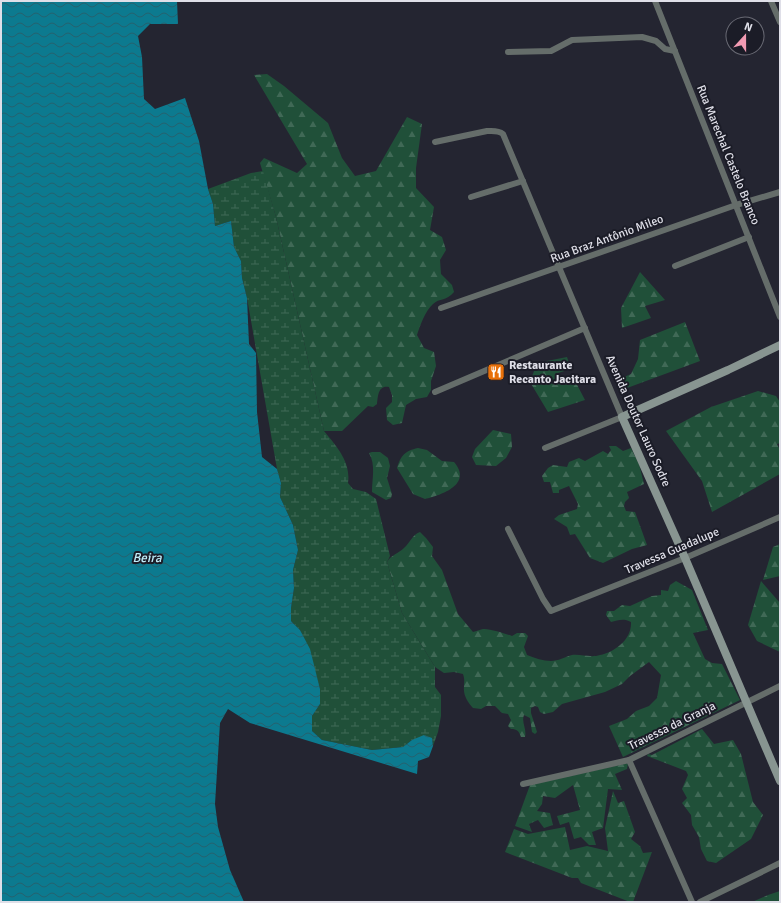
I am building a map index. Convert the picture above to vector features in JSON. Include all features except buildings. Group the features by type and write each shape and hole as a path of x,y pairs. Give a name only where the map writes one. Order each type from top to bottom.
{"street":[{"name":"Rua Marechal Castelo Branco","path":"655,1 780,317"},
{"path":"771,1 780,22"},
{"path":"508,52 552,51 572,40 642,37 656,41 665,49 675,51"},
{"name":"Avenida Doutor Lauro Sodre","path":"435,142 487,131 500,131 503,134 622,418 685,558 780,781"},
{"path":"471,197 523,181"},
{"name":"Rua Braz Antônio Mileo","path":"441,308 560,268 736,205 780,192"},
{"path":"675,266 749,237"},
{"path":"435,392 585,328"},
{"path":"545,448 622,418 780,345"},
{"name":"Travessa Guadalupe","path":"508,529 543,599 551,611 685,558 780,517"},
{"name":"Travessa da Granja","path":"523,784 630,760 780,686"},
{"path":"630,760 692,902"},
{"path":"700,902 780,863"}],"green space":[{"path":"267,74 284,86 328,123 342,158 355,176 376,171 407,117 422,124 416,168 416,188 434,207 430,230 442,237 446,250 440,260 441,274 452,285 454,292 449,297 433,304 421,323 417,335 424,348 434,352 436,366 431,381 431,390 427,397 416,399 406,405 402,423 393,425 387,420 386,408 392,402 392,395 389,387 385,387 379,392 377,404 373,407 368,406 342,431 324,431 276,217 260,163 264,158 297,173 307,164 254,75"},
{"path":"263,171 276,217 324,431 342,455 347,468 348,483 353,489 366,492 376,499 390,556 387,562 402,613 435,667 435,687 441,695 441,716 438,732 433,746 432,738 412,740 403,747 372,750 322,740 312,731 312,716 320,704 320,689 309,649 300,630 291,621 294,588 293,570 298,550 293,525 280,497 281,483 277,469 247,298 242,278 241,261 234,247 231,221 215,226 213,204 208,189 251,173"},
{"path":"640,272 665,300 645,306 651,318 622,328 621,308"},
{"path":"685,322 700,361 619,391 615,381 631,374 638,359 640,340"},
{"path":"567,357 571,369 558,373 561,381 574,379 585,400 548,412 530,382 537,363"},
{"path":"758,391 776,396 780,402 780,443 777,444 780,450 780,474 712,512 702,481 666,431 711,407"},
{"path":"493,430 511,434 512,447 506,458 496,466 476,465 472,457 475,449"},
{"path":"609,446 616,446 623,451 631,448 639,464 644,484 627,492 629,498 625,502 624,506 626,511 635,512 647,545 632,549 603,563 590,558 575,534 570,535 567,527 554,519 559,515 577,509 578,504 569,486 559,490 559,493 553,493 550,482 544,482 542,476 548,468 553,465 567,467 569,462 579,458 585,461 603,451 608,454 611,450"},
{"path":"418,448 427,450 442,461 454,462 459,470 460,476 458,482 447,491 425,499 413,494 397,468 404,454"},
{"path":"380,452 388,458 390,466 387,478 392,494 391,498 386,500 372,492 373,467 369,453"},
{"path":"420,532 433,547 432,556 442,570 458,614 473,632 485,629 498,631 512,636 517,633 525,633 528,636 524,647 527,655 545,660 551,661 572,655 597,656 617,648 629,634 631,622 619,620 611,622 606,615 607,611 614,611 622,605 630,606 652,596 661,595 661,590 668,591 670,585 676,581 692,590 708,630 693,633 705,659 712,663 722,664 740,700 623,757 609,726 627,719 636,711 649,706 657,698 661,675 649,662 622,684 605,692 562,704 553,712 544,714 540,712 538,707 535,706 531,708 531,713 537,732 535,734 532,732 530,718 524,715 523,720 525,737 521,737 518,731 511,729 508,726 511,720 508,714 502,713 495,706 486,706 481,709 473,708 465,696 463,674 454,672 444,673 435,667 402,613 387,562 391,557 402,550 415,535"},
{"path":"780,544 780,576 763,580 773,547"},
{"path":"761,581 780,603 780,652 757,641 748,625"},
{"path":"702,729 714,744 733,740 741,754 753,802 763,815 751,839 716,863 707,861 701,849 699,837 692,825 691,815 682,803 687,798 682,789 688,775 686,771 647,756 648,754 652,755"},
{"path":"628,763 627,769 615,774 622,790 608,789 603,828 592,832 596,845 589,845 581,837 574,839 569,822 560,825 557,816 580,810 573,785 555,798 543,796 542,804 537,811 550,813 553,825 544,828 538,820 529,824 532,832 515,826 530,785"},
{"path":"613,791 618,803 624,801 635,832 631,839 640,846 643,853 652,852 633,902 581,883 578,878 572,878 505,852 514,829 528,834 565,827 570,850 587,846 608,851 605,828"},
{"path":"780,891 780,902 752,902 768,895"}],"water":[{"name":"Beira","path":"1,1 177,1 178,24 150,24 138,36 142,57 144,99 155,109 185,98 199,141 208,189 213,204 215,226 231,221 234,247 241,261 242,278 247,298 249,344 256,353 257,412 262,457 277,469 281,483 280,497 293,525 298,550 293,570 294,588 291,621 300,630 310,649 320,689 320,704 312,716 312,731 322,740 372,750 403,747 412,740 424,735 432,738 433,746 429,757 418,761 417,774 250,723 228,709 220,723 215,804 218,827 230,870 244,902 1,902"}],"place":[{"name":"Restaurante Recanto Jacitara","path":"496,372"}]}
